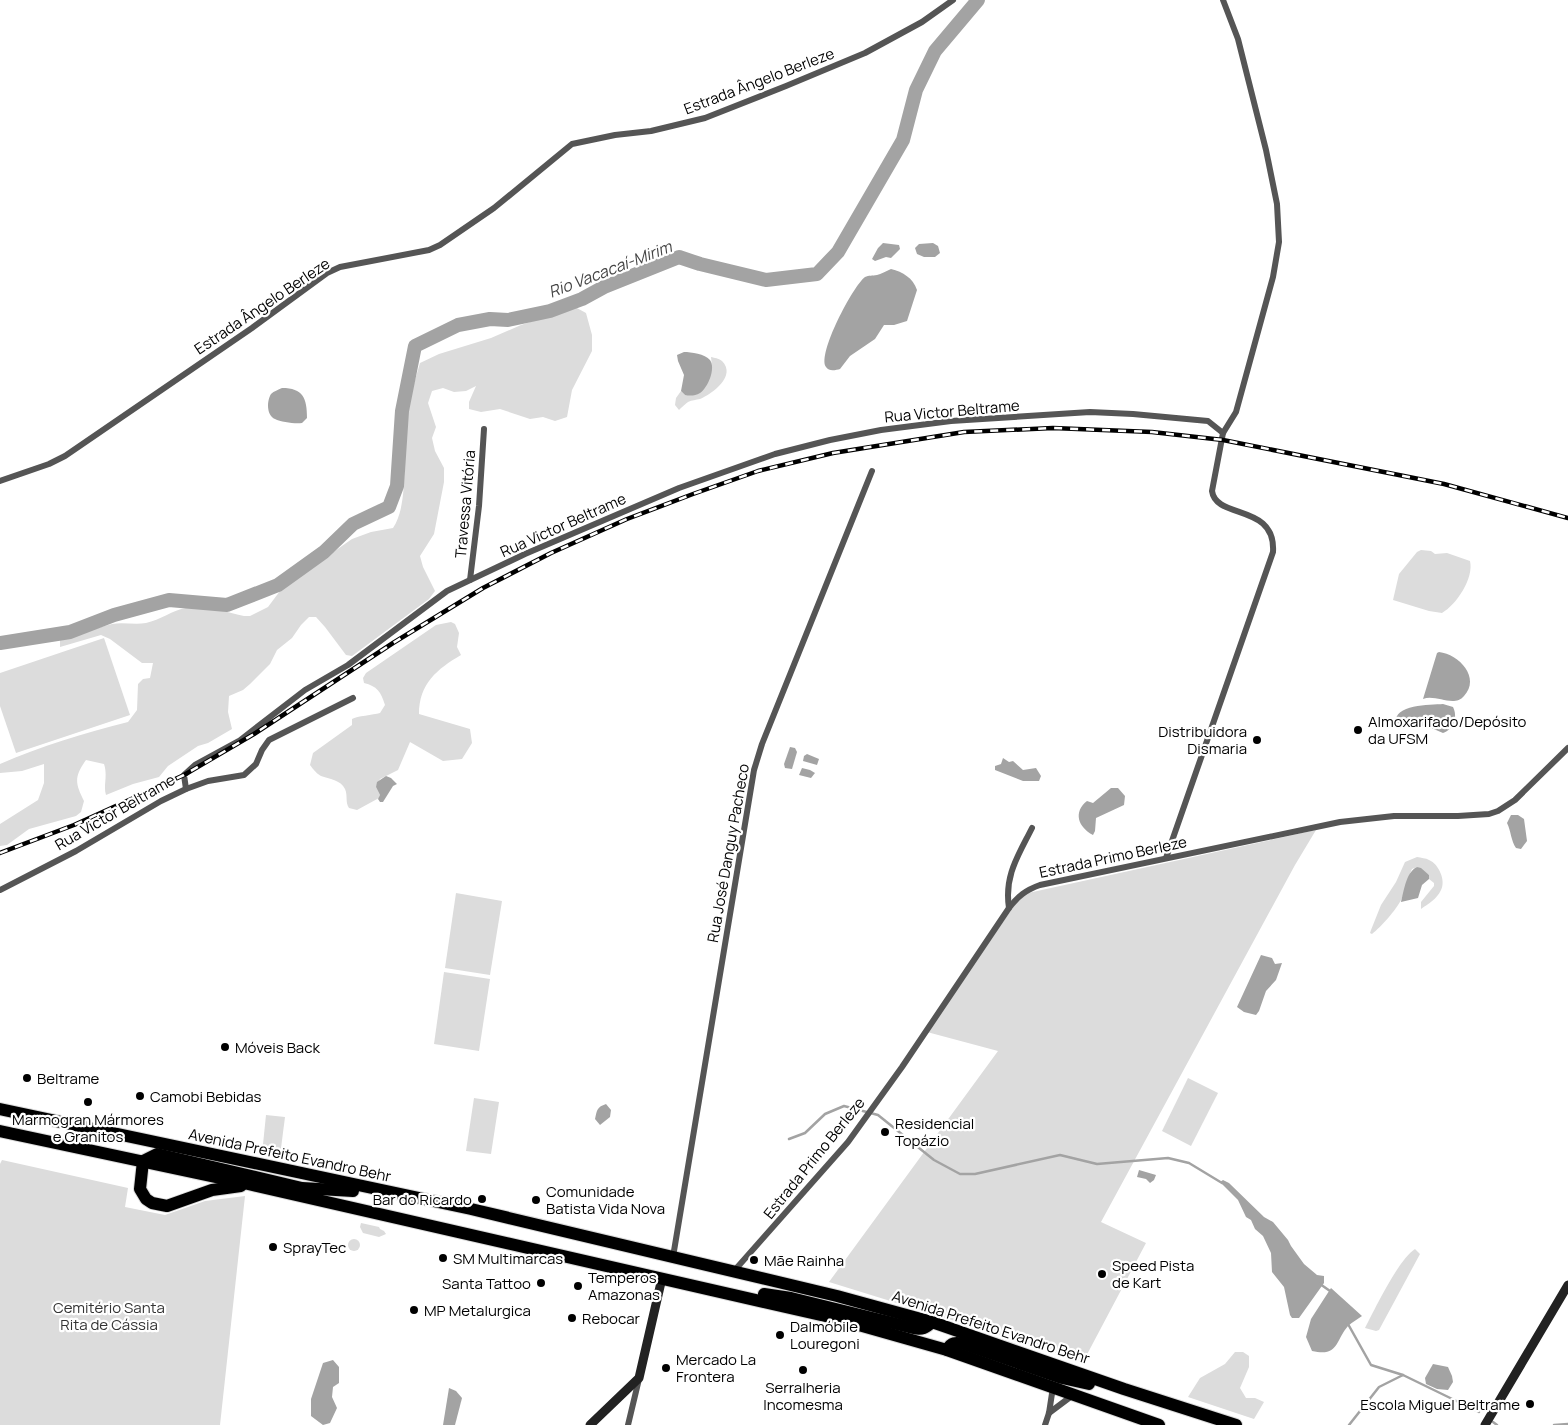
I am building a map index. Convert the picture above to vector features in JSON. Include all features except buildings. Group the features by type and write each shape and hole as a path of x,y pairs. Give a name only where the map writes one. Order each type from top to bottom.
{"highway":[{"name":"Avenida Prefeito Evandro Behr","path":"0,1109 383,1192 471,1209 734,1271 932,1322 1236,1425"},
{"path":"0,1131 248,1184 724,1292 865,1326 947,1350 1159,1425"},
{"path":"144,1161 157,1154 302,1188 383,1192"},
{"path":"144,1161 140,1189 146,1199 159,1205 177,1204 212,1190 248,1184"},
{"path":"724,1292 791,1298 920,1330 932,1322"},
{"path":"947,1350 955,1342 1062,1378 1124,1388"}],"street":[{"name":"Estrada Ângelo Berleze","path":"0,481 49,464 64,456 252,328 327,273 340,267 429,250 440,245 494,208 572,144 615,135 651,131 705,118 865,52 922,22 953,0"},
{"path":"1166,858 1273,552 1272,535 1261,522 1220,504 1213,496 1212,491 1223,433 1236,412 1273,277 1279,242 1277,204 1266,150 1238,39 1224,0"},
{"name":"Rua Victor Beltrame","path":"0,890 186,789 184,775 195,765 239,741 305,690 348,665 447,591 525,554 680,488 775,454 847,436 952,421 1090,412 1208,421 1223,433"},
{"name":"Travessa Vitória","path":"470,580 479,506 484,430"},
{"name":"Rua José Danguy Pacheco","path":"673,1257 754,770 762,744 872,471"},
{"path":"186,789 208,782 244,775 256,764 269,740 353,698"},
{"name":"Estrada Primo Berleze","path":"734,1271 848,1142 902,1067 1016,898 1028,889 1166,858 1357,819 1394,816 1489,814 1498,811 1515,800 1568,748"},
{"path":"1009,908 1007,894 1010,872 1032,828"},
{"path":"628,1425 662,1278"},
{"path":"1484,1425 1568,1286"},
{"path":"590,1425 639,1378"},
{"path":"1045,1425 1050,1413 1053,1388"},
{"path":"1050,1413 1073,1395"}],"green space":[{"path":"575,307 586,313 592,335 592,351 572,390 567,417 555,421 543,417 530,419 500,409 481,412 469,409 469,402 476,386 466,391 454,392 443,388 432,391 428,403 436,427 432,438 435,451 444,468 444,482 434,534 420,556 423,567 435,591 429,599 352,656 346,655 316,617 309,617 292,638 277,650 270,664 250,684 243,690 229,696 228,712 232,729 208,743 198,746 168,766 159,777 133,784 106,795 104,764 86,760 79,771 77,780 84,801 81,812 76,816 29,829 7,845 0,846 0,824 38,800 44,783 44,764 22,771 0,773 0,764 63,740 128,722 137,710 138,684 143,679 150,678 153,663 142,663 110,639 101,635 60,647 60,640 112,624 146,623 176,611 193,607 250,616 268,607 283,587 352,539 371,532 393,528 402,505 407,412 420,363 439,354 491,338 521,325"},
{"path":"711,357 721,360 726,367 727,373 725,378 711,393 700,399 688,402 679,410 675,405 676,398 681,391 685,395 712,367"},
{"path":"1421,550 1431,551 1435,554 1447,553 1470,561 1471,568 1467,583 1459,597 1442,613 1393,600 1399,574 1417,552"},
{"path":"451,622 455,624 459,633 457,647 461,655 437,672 426,686 422,694 419,714 470,729 472,743 462,759 443,761 410,742 398,770 380,779 376,787 380,795 379,798 357,810 349,808 343,786 320,775 310,765 313,753 352,725 352,719 380,713 385,705 380,693 372,686 364,683 363,678 366,673 436,625"},
{"path":"104,638 130,715 16,753 0,706 0,673"},
{"path":"1316,830 1295,865 1101,1222 1146,1243 1083,1362 829,1282 998,1051 927,1032 1016,903 1028,893"},
{"path":"1417,857 1433,862 1439,869 1443,882 1439,893 1421,909 1421,902 1434,886 1434,883 1429,879 1429,875 1417,867 1412,869 1399,904 1380,927 1372,934 1370,933 1381,905 1396,882 1405,862"},
{"path":"456,893 502,901 490,975 445,968"},
{"path":"444,972 490,979 479,1051 434,1044"},
{"path":"1188,1078 1218,1093 1191,1146 1162,1131"},
{"path":"474,1098 499,1102 491,1154 466,1151"},
{"path":"266,1115 285,1117 280,1156 262,1154"},
{"name":"Cemitério Santa Rita de Cássia","path":"2,1160 128,1188 125,1207 165,1215 205,1201 245,1196 220,1425 0,1425 0,1164"},
{"path":"361,1223 379,1227 386,1234 379,1237 363,1233 360,1227"},
{"path":"352,1239 356,1239 360,1245 356,1251 352,1251 348,1247 348,1243"},
{"path":"1415,1249 1420,1254 1379,1330 1365,1328 1394,1274 1401,1263"},
{"path":"1235,1352 1243,1352 1249,1356 1249,1367 1240,1388 1246,1398 1255,1398 1264,1402 1254,1419 1188,1397 1200,1378 1225,1364"}],"shaded area":[{"path":"883,243 899,245 900,249 891,258 886,257 875,261 872,259"},
{"path":"933,243 938,246 940,253 935,257 924,257 917,254 915,248 919,244"},
{"path":"891,269 907,276 917,290 907,321 894,325 884,325 875,339 850,356 840,369 827,369 825,360 831,335 853,293 865,277 879,275"},
{"path":"684,352 705,356 712,364 712,373 703,390 691,396 685,395 681,391 684,375 677,355"},
{"path":"282,388 289,388 299,392 305,400 307,418 302,423 281,421 275,419 270,414 268,403 271,394"},
{"path":"1437,653 1454,657 1469,675 1469,689 1464,696 1455,701 1433,698 1423,699"},
{"path":"1443,704 1453,707 1455,719 1450,729 1443,733 1429,727 1396,723 1400,712 1406,709 1422,705"},
{"path":"790,747 795,748 797,752 792,769 785,768 784,764"},
{"path":"807,754 819,759 817,765 803,761 804,756"},
{"path":"1003,758 1009,762 1013,761 1023,770 1036,768 1041,776 1039,781 1023,781 995,770 995,766 1001,764"},
{"path":"802,768 815,773 811,778 799,775"},
{"path":"386,776 397,784 393,786 383,802 380,802 378,799 380,795 376,787 377,782"},
{"path":"1111,788 1118,788 1125,796 1124,805 1096,818 1093,835 1081,824 1079,819 1080,810 1087,801 1093,803"},
{"path":"1511,815 1518,815 1524,819 1527,841 1521,849 1516,848 1514,845 1507,823"},
{"path":"1417,867 1429,875 1429,879 1422,885 1418,898 1401,902 1408,877 1413,869"},
{"path":"1261,955 1272,958 1275,964 1282,963 1276,980 1266,991 1256,1015 1244,1012 1237,1007"},
{"path":"606,1104 611,1110 610,1117 600,1125 595,1119 596,1113 601,1106"},
{"path":"1139,1170 1156,1175 1154,1180 1150,1183 1146,1179 1137,1177"},
{"path":"1223,1180 1229,1183 1264,1217 1273,1222 1304,1264 1317,1275 1324,1276 1324,1283 1299,1318 1292,1318 1290,1315 1284,1287 1272,1272 1271,1253 1263,1236 1255,1229 1251,1220 1246,1217 1238,1200 1220,1182"},
{"path":"1331,1288 1362,1316 1348,1326 1332,1350 1327,1352 1312,1351 1306,1337 1311,1319"},
{"path":"333,1360 339,1367 339,1383 333,1387 332,1397 337,1408 330,1423 323,1425 311,1416 311,1399 323,1363"},
{"path":"1433,1364 1448,1367 1453,1382 1448,1390 1437,1389 1426,1384 1425,1378"},
{"path":"449,1388 456,1391 462,1398 455,1425 443,1425"}],"waterway":[{"name":"Rio Vacacaí-Mirim","path":"0,643 70,632 114,615 169,600 227,605 278,585 324,552 353,524 389,507 397,486 402,411 415,346 458,325 490,319 508,320 550,311 679,257 766,280 817,274 838,252 903,140 916,90 935,51 978,0"},
{"path":"789,1139 805,1133 825,1114 844,1106 878,1115 934,1160 960,1174 975,1174 1060,1155 1097,1164 1168,1158 1189,1163 1222,1183"},
{"path":"1320,1284 1330,1291"},
{"path":"1348,1324 1371,1365 1403,1375"},
{"path":"1349,1425 1379,1387 1403,1375 1479,1412"},
{"path":"1493,1422 1497,1425"},
{"path":"1554,1425 1568,1424"}],"railway":[{"path":"0,853 74,825 184,775 254,734 393,643 483,588 551,553 627,519 693,494 758,471 833,453 964,432 1053,428 1152,432 1223,440 1444,484 1568,518"}],"place":[{"name":"Almoxarifado/Depósito da UFSM","path":"1358,730"},
{"name":"Distribuidora Dismaria","path":"1257,740"},
{"name":"Móveis Back","path":"225,1047"},
{"name":"Beltrame","path":"27,1078"},
{"name":"Camobi Bebidas","path":"140,1096"},
{"name":"Marmogran Mármores e Granitos","path":"88,1102"},
{"name":"Residencial Topázio","path":"885,1132"},
{"name":"Bar do Ricardo","path":"482,1199"},
{"name":"Comunidade Batista Vida Nova","path":"536,1200"},
{"name":"SprayTec","path":"273,1247"},
{"name":"SM Multimarcas","path":"443,1258"},
{"name":"Mãe Rainha","path":"754,1260"},
{"name":"Speed Pista de Kart","path":"1102,1274"},
{"name":"Santa Tattoo","path":"541,1283"},
{"name":"Temperos Amazonas","path":"578,1286"},
{"name":"MP Metalurgica","path":"414,1310"},
{"name":"Rebocar","path":"572,1318"},
{"name":"Dalmóbile Louregoni","path":"780,1335"},
{"name":"Mercado La Frontera","path":"666,1368"},
{"name":"Serralheria Incomesma","path":"803,1370"},
{"name":"Escola Miguel Beltrame","path":"1530,1404"}]}
